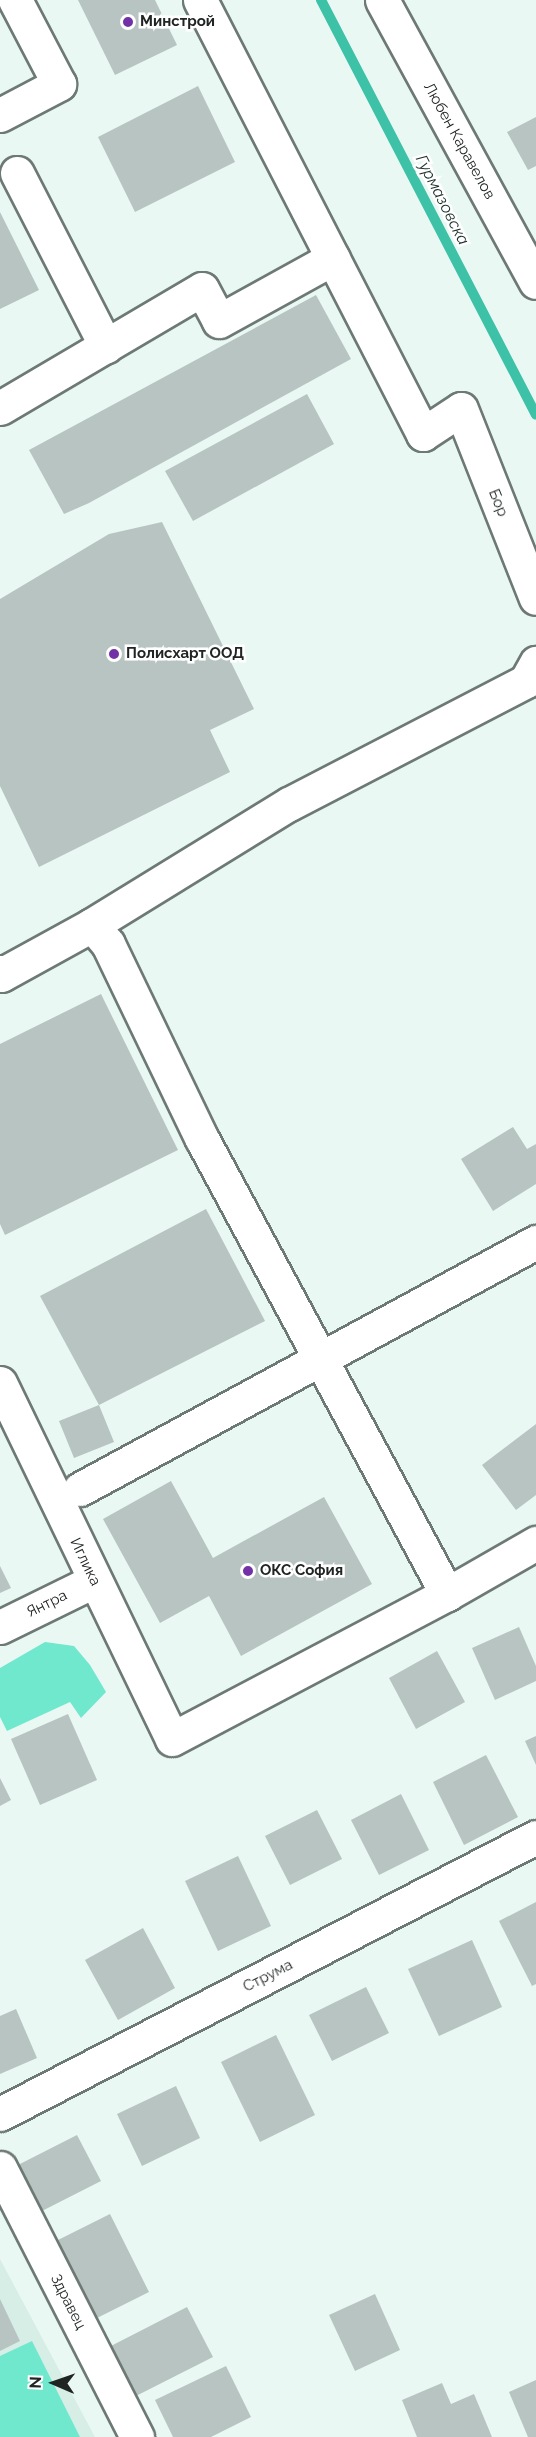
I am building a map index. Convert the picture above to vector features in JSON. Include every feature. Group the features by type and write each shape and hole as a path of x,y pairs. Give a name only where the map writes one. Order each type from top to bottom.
{"street":[{"path":"0,115 59,84 15,0"},
{"path":"0,408 202,289 219,321 333,258 200,0"},
{"name":"Любен Каравелов","path":"382,0 536,282"},
{"path":"17,173 106,346"},
{"name":"Бор","path":"333,258 423,434 461,409 536,598"},
{"path":"0,972 1,975 92,925 289,804 526,681 536,663"},
{"path":"92,925 108,944 202,1139 319,1361 447,1594 536,1543"},
{"path":"81,1489 536,1242"},
{"name":"Иглика","path":"0,1383 172,1739 447,1594"},
{"name":"Янтра","path":"0,1627 94,1581"},
{"name":"Струма","path":"0,2114 536,1837"},
{"name":"Здравец","path":"0,2168 137,2437"}],"shaded area":[{"path":"0,2259 95,2437 0,2437"}],"green space":[{"path":"45,1642 74,1646 90,1665 106,1692 81,1718 70,1702 7,1731 0,1717 0,1668"},
{"path":"32,2341 80,2437 0,2437 0,2356"}],"building":[{"name":"Минстрой","path":"78,0 155,0 177,45 115,75"},
{"path":"198,86 235,162 135,212 98,137"},
{"path":"536,117 536,166 528,170 507,132"},
{"path":"0,212 39,290 0,309"},
{"path":"316,295 351,359 89,503 64,514 29,450"},
{"path":"307,394 334,444 193,521 165,471"},
{"name":"Полисхарт ООД","path":"162,522 254,709 210,730 230,772 39,867 0,786 0,599 109,534"},
{"path":"101,994 178,1150 5,1235 0,1224 0,1044"},
{"path":"513,1127 527,1149 536,1144 536,1184 493,1211 461,1159"},
{"path":"206,1209 265,1321 99,1405 40,1296"},
{"path":"99,1405 114,1442 74,1458 59,1421"},
{"path":"536,1424 536,1495 516,1510 482,1465"},
{"name":"ОКС София","path":"171,1481 213,1558 324,1497 372,1584 241,1656 209,1596 160,1623 103,1519"},
{"path":"0,1566 11,1588 0,1593"},
{"path":"519,1627 536,1666 536,1681 495,1700 472,1648"},
{"path":"437,1651 465,1702 416,1729 389,1678"},
{"path":"68,1714 97,1780 40,1805 11,1739"},
{"path":"536,1736 536,1765 525,1741"},
{"path":"486,1755 518,1817 464,1845 433,1782"},
{"path":"0,1778 11,1800 0,1806"},
{"path":"401,1794 429,1850 379,1875 351,1820"},
{"path":"317,1810 342,1859 290,1885 265,1836"},
{"path":"238,1856 271,1926 218,1951 185,1881"},
{"path":"536,1902 536,1984 532,1986 499,1921"},
{"path":"143,1928 175,1988 118,2020 85,1960"},
{"path":"472,1940 502,2007 439,2036 408,1969"},
{"path":"366,1987 389,2033 332,2061 309,2015"},
{"path":"16,2009 37,2058 0,2074 0,2016"},
{"path":"276,2035 315,2115 260,2142 221,2062"},
{"path":"176,2086 200,2138 142,2166 117,2114"},
{"path":"77,2135 101,2181 38,2213 14,2167"},
{"path":"110,2214 149,2292 93,2320 54,2242"},
{"path":"375,2294 400,2350 355,2371 329,2315"},
{"path":"0,2299 20,2341 0,2351"},
{"path":"187,2307 213,2357 132,2398 107,2348"},
{"path":"226,2366 251,2417 211,2437 173,2437 155,2400"},
{"path":"536,2380 536,2437 528,2437 509,2392"},
{"path":"442,2383 451,2404 474,2394 492,2437 417,2437 402,2400"}],"waterway":[{"name":"Гурмазовска","path":"321,0 536,415"}],"place":[{"name":"Минстрой","path":"128,22"},
{"name":"Полисхарт ООД","path":"114,654"},
{"name":"ОКС София","path":"248,1571"}]}
